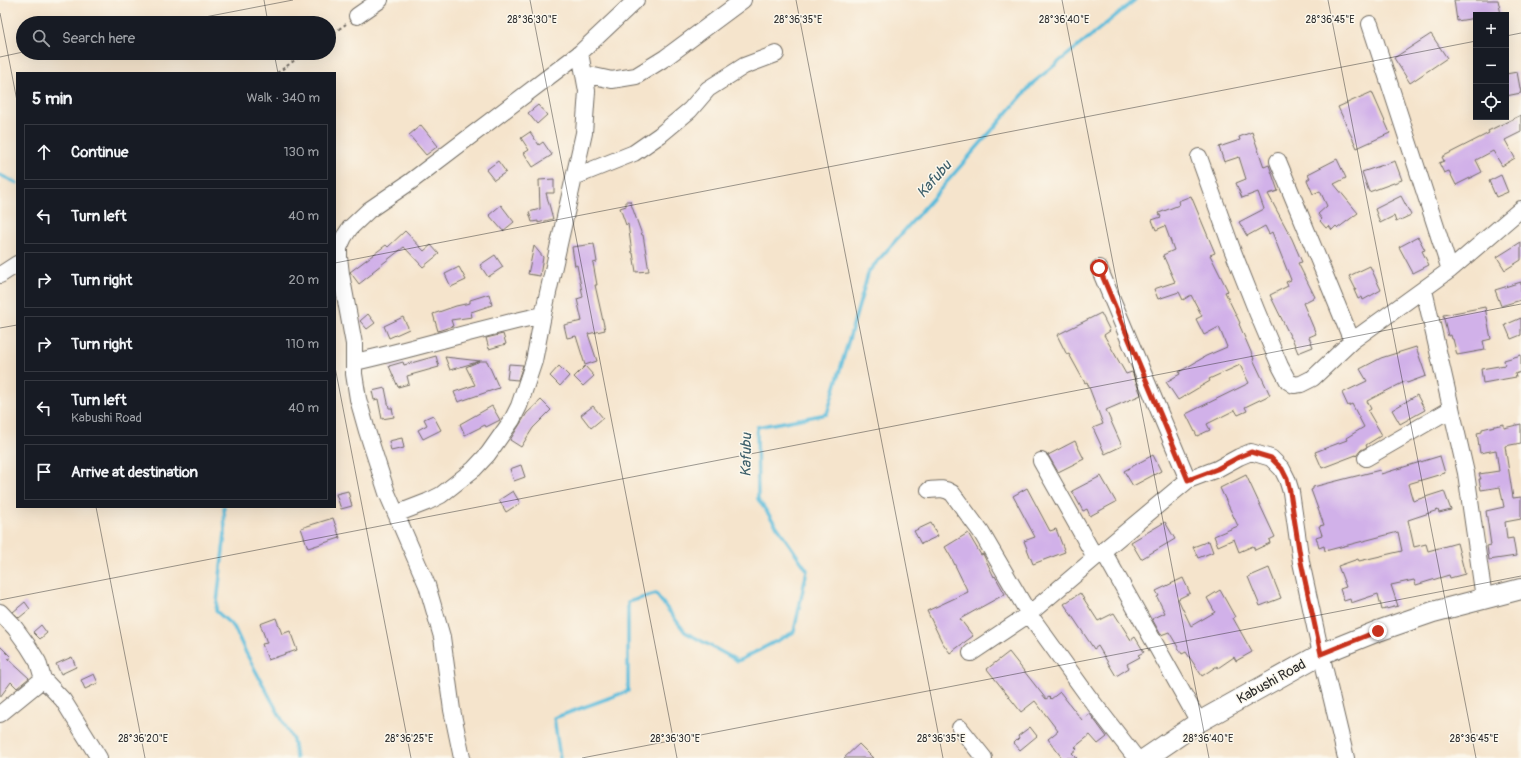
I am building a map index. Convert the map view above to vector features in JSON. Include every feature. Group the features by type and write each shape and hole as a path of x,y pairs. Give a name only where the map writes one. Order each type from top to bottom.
{"main road":[{"name":"Kabushi Road","path":"1146,758 1199,722 1321,654 1378,631 1433,612 1521,589"}],"street":[{"path":"356,16 380,0"},
{"path":"462,758 452,710 442,637 427,585 396,514 379,470 358,399 355,386 354,344 339,257 339,248 350,228 369,210 410,182 580,53 636,0"},
{"path":"585,74 612,80 636,76 665,58 743,0"},
{"path":"1370,24 1450,270"},
{"path":"396,514 441,495 474,469 488,454 512,420 519,406 534,361 584,133 587,91 580,53"},
{"path":"574,178 634,153 660,135 690,110 708,89 744,66 776,54"},
{"path":"1200,157 1232,249 1280,366 1288,381 1294,384 1302,384 1313,378 1352,341 1450,270 1521,209"},
{"path":"1278,161 1352,341"},
{"path":"0,275 16,265"},
{"path":"1099,268 1188,480"},
{"path":"1424,290 1466,473 1484,598"},
{"path":"355,362 543,315"},
{"path":"1366,458 1451,409"},
{"path":"971,654 1029,614 1188,480 1217,469 1251,452 1271,458 1282,469 1287,479 1301,562 1346,758"},
{"path":"1041,462 1099,554 1199,722"},
{"path":"929,490 941,488 952,493 981,532 1029,614 1088,696 1136,758"},
{"path":"0,612 15,628 28,646 38,662 43,678 63,700 98,758"},
{"path":"0,714 43,678"},
{"path":"960,728 984,758"}],"path":[{"path":"336,31 356,16"},
{"path":"278,72 295,60"}],"building":[{"path":"1454,0 1498,0 1501,12 1473,12 1473,18 1457,21"},
{"path":"1431,34 1447,58 1410,83 1394,58"},
{"path":"1517,72 1521,93 1509,95 1509,73"},
{"path":"1372,92 1390,133 1357,148 1338,107"},
{"path":"538,105 547,115 537,124 528,113"},
{"path":"1521,115 1521,132 1505,140 1515,158 1502,166 1493,151 1476,160 1482,172 1456,185 1449,171 1444,173 1439,163 1444,161 1442,157 1489,133 1488,131"},
{"path":"421,125 438,146 426,155 409,135"},
{"path":"530,132 539,145 543,142 552,155 533,167 524,153 529,150 521,138"},
{"path":"1252,132 1264,167 1269,165 1278,191 1268,194 1292,239 1302,262 1298,263 1315,297 1303,303 1316,334 1309,337 1313,347 1298,353 1270,295 1288,286 1286,282 1291,280 1272,232 1269,234 1265,226 1247,236 1239,222 1264,209 1258,192 1242,198 1236,183 1246,179 1239,157 1224,162 1219,147 1240,140 1239,137"},
{"path":"1337,159 1346,178 1334,184 1358,213 1338,228 1336,226 1332,230 1329,226 1326,228 1320,221 1322,219 1318,214 1327,206 1320,191 1313,194 1307,180 1310,178 1308,174"},
{"path":"498,161 506,172 494,180 486,170"},
{"path":"1395,161 1402,180 1369,192 1362,172"},
{"path":"1501,175 1508,192 1496,197 1489,181"},
{"path":"554,179 554,193 546,193 553,219 538,223 538,221 532,222 529,212 540,209 539,180"},
{"path":"1191,196 1215,253 1210,255 1228,291 1225,292 1240,323 1239,324 1253,359 1270,395 1245,407 1247,411 1238,415 1235,410 1207,424 1210,430 1197,436 1186,414 1249,383 1240,365 1209,379 1210,381 1178,400 1166,382 1180,374 1179,372 1206,356 1227,347 1219,327 1204,335 1196,319 1202,316 1191,295 1183,300 1179,292 1158,299 1154,289 1175,282 1163,255 1174,250 1165,226 1156,230 1152,220 1161,217 1159,213 1179,205 1178,201"},
{"path":"1401,196 1411,215 1396,222 1394,216 1380,223 1375,209"},
{"path":"626,201 630,201 643,235 649,271 636,272 628,224 626,225 620,208 626,206"},
{"path":"501,205 514,222 503,231 489,215"},
{"path":"405,231 424,251 431,245 439,254 423,267 404,247 359,284 350,272 386,245 388,247"},
{"path":"1418,237 1425,250 1422,251 1429,265 1413,273 1399,247"},
{"path":"1521,242 1521,260 1505,270 1497,257"},
{"path":"594,244 597,262 593,263 597,285 595,285 605,330 588,334 597,361 585,365 576,336 567,338 564,325 582,321 577,299 583,297 572,247"},
{"path":"534,246 543,257 540,276 528,274"},
{"path":"495,255 503,267 488,277 480,265"},
{"path":"1370,266 1381,290 1363,300 1362,297 1358,299 1354,290 1356,290 1349,276"},
{"path":"459,267 466,280 451,287 445,274"},
{"path":"1521,282 1521,300 1501,306 1495,290"},
{"path":"489,294 492,305 471,312 472,317 451,320 453,326 438,331 433,314 470,303 470,300"},
{"path":"1485,307 1491,339 1483,341 1485,350 1457,355 1453,339 1451,335 1448,336 1443,315"},
{"path":"1101,313 1110,331 1104,335 1126,374 1132,372 1141,395 1106,410 1122,446 1105,454 1093,428 1103,424 1087,382 1085,383 1069,354 1067,355 1057,335"},
{"path":"368,314 375,323 367,329 360,321"},
{"path":"403,317 409,329 389,338 384,326"},
{"path":"1521,318 1521,335 1511,339 1505,325"},
{"path":"503,334 506,344 489,349 486,338"},
{"path":"1416,347 1426,376 1407,383 1406,381 1367,401 1371,409 1368,411 1382,435 1366,445 1367,447 1361,450 1356,456 1322,468 1315,452 1347,440 1346,438 1364,427 1352,404 1348,406 1342,393 1367,381 1360,369 1381,358"},
{"path":"1521,355 1521,372 1515,374 1516,377 1483,383 1481,369 1505,365 1504,360"},
{"path":"436,356 439,367 407,376 409,384 398,387 389,366 403,362 404,365"},
{"path":"445,357 480,361 450,370"},
{"path":"480,361 487,361 499,388 458,402 454,392 475,385 466,367"},
{"path":"509,364 523,365 518,380 507,379"},
{"path":"559,366 569,376 560,386 550,376"},
{"path":"585,366 594,376 583,386 574,377"},
{"path":"385,388 389,408 392,408 394,417 382,419 378,399 374,400 372,391"},
{"path":"1417,395 1425,410 1400,424 1392,410"},
{"path":"541,400 551,410 533,428 521,447 510,440 527,413"},
{"path":"492,406 500,420 486,427 485,425 465,435 460,424"},
{"path":"593,406 603,418 591,428 581,415"},
{"path":"433,415 441,430 423,439 418,430 427,425 424,419"},
{"path":"1504,424 1504,428 1521,424 1521,443 1505,446 1513,498 1521,497 1521,519 1505,522 1507,539 1513,538 1516,556 1489,560 1487,546 1491,545 1486,511 1504,507 1500,487 1481,490 1479,479 1481,479 1479,474 1499,471 1496,450 1480,453 1477,433 1482,432 1482,429"},
{"path":"402,438 404,448 391,451 389,441"},
{"path":"1075,441 1084,459 1058,472 1048,455"},
{"path":"1153,455 1161,471 1133,486 1124,471"},
{"path":"1440,456 1445,473 1408,484 1413,501 1444,491 1451,510 1439,513 1438,510 1408,520 1414,547 1426,544 1428,551 1457,543 1465,574 1450,578 1449,575 1416,585 1414,580 1391,585 1398,606 1382,610 1378,594 1351,603 1350,599 1344,601 1340,589 1346,587 1338,566 1358,559 1359,561 1402,551 1398,532 1325,551 1324,546 1319,548 1316,537 1322,535 1319,526 1324,525 1311,490 1313,487 1380,470 1381,474"},
{"path":"521,465 525,477 514,481 510,469"},
{"path":"1246,475 1275,537 1269,540 1270,543 1255,550 1253,546 1239,552 1234,539 1218,546 1214,536 1238,526 1220,488"},
{"path":"1101,476 1116,502 1090,516 1087,509 1083,511 1072,491"},
{"path":"1027,488 1050,531 1056,529 1065,552 1033,564 1024,541 1035,537 1013,496"},
{"path":"348,491 352,506 341,509 336,494"},
{"path":"513,491 520,503 506,512 499,500"},
{"path":"333,518 340,538 308,548 301,528"},
{"path":"1165,522 1175,539 1141,559 1131,542"},
{"path":"931,523 938,536 921,544 914,531"},
{"path":"968,533 981,555 983,554 994,577 995,576 1005,594 960,619 973,636 950,653 942,642 927,611 968,592 945,547"},
{"path":"1209,541 1213,552 1198,558 1193,547"},
{"path":"1269,568 1281,598 1260,606 1248,577"},
{"path":"1183,578 1190,593 1178,599 1191,626 1215,612 1207,598 1220,590 1235,617 1233,618 1252,652 1236,661 1234,657 1218,668 1217,666 1202,676 1186,652 1182,654 1169,632 1161,635 1152,619 1165,613 1157,597 1159,596 1156,591"},
{"path":"1080,593 1098,621 1114,613 1131,640 1135,637 1144,652 1138,655 1140,657 1127,664 1129,668 1116,676 1098,646 1094,649 1064,604"},
{"path":"25,602 30,609 19,618 13,612"},
{"path":"276,618 282,634 290,631 297,650 268,660 262,644 267,643 260,624"},
{"path":"41,625 47,633 40,639 33,632"},
{"path":"0,646 11,657 8,659 29,678 17,688 11,682 0,697"},
{"path":"1009,652 1046,699 1049,697 1051,699 1060,692 1082,720 1090,714 1107,737 1098,744 1090,735 1075,747 1077,749 1072,753 1077,758 1062,758 1048,739 1058,731 1035,701 1021,712 987,669"},
{"path":"72,657 76,667 61,674 56,664"},
{"path":"94,674 98,683 85,689 81,680"},
{"path":"1030,727 1037,736 1020,750 1014,743 1019,738 1018,736"},
{"path":"859,744 873,758 844,758"}],"waterway":[{"name":"Kafubu","path":"560,758 554,718 628,691 628,602 656,594 685,632 738,661 794,632 807,570 758,499 757,427 827,414 869,271 1034,82 1135,0"},
{"path":"0,175 16,183"},
{"path":"224,508 225,533 216,611 234,627 246,653 293,740 296,758"}],"route":[{"path":"1099,268 1188,480 1217,469 1251,452 1271,458 1282,469 1287,479 1290,492 1301,562 1321,654 1378,631"}]}
